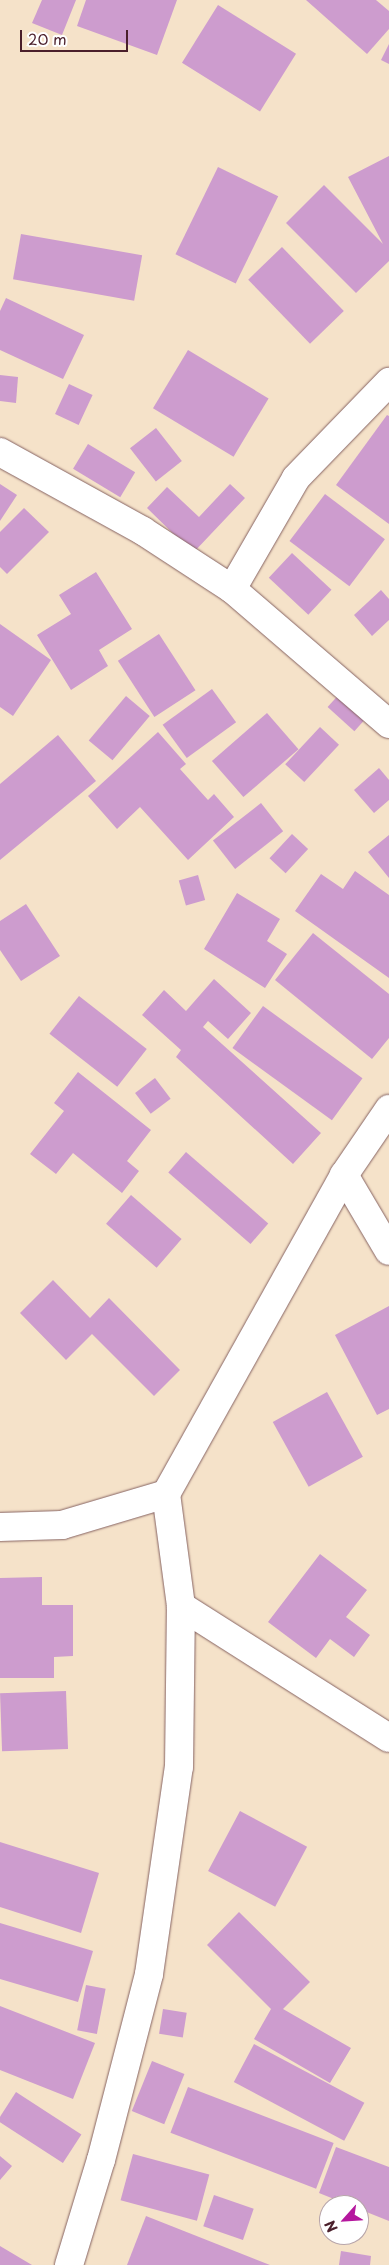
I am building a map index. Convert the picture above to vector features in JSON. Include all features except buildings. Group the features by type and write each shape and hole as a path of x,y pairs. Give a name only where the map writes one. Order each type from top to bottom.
{"street":[{"path":"232,589 296,478 389,382"},
{"path":"0,452 143,530 232,589 389,724"},
{"path":"69,2265 101,2160 149,1974 179,1767 181,1606 166,1494 344,1175 389,1109"},
{"path":"344,1175 389,1251"},
{"path":"0,1527 62,1525 166,1494"},
{"path":"181,1606 389,1738"}]}
